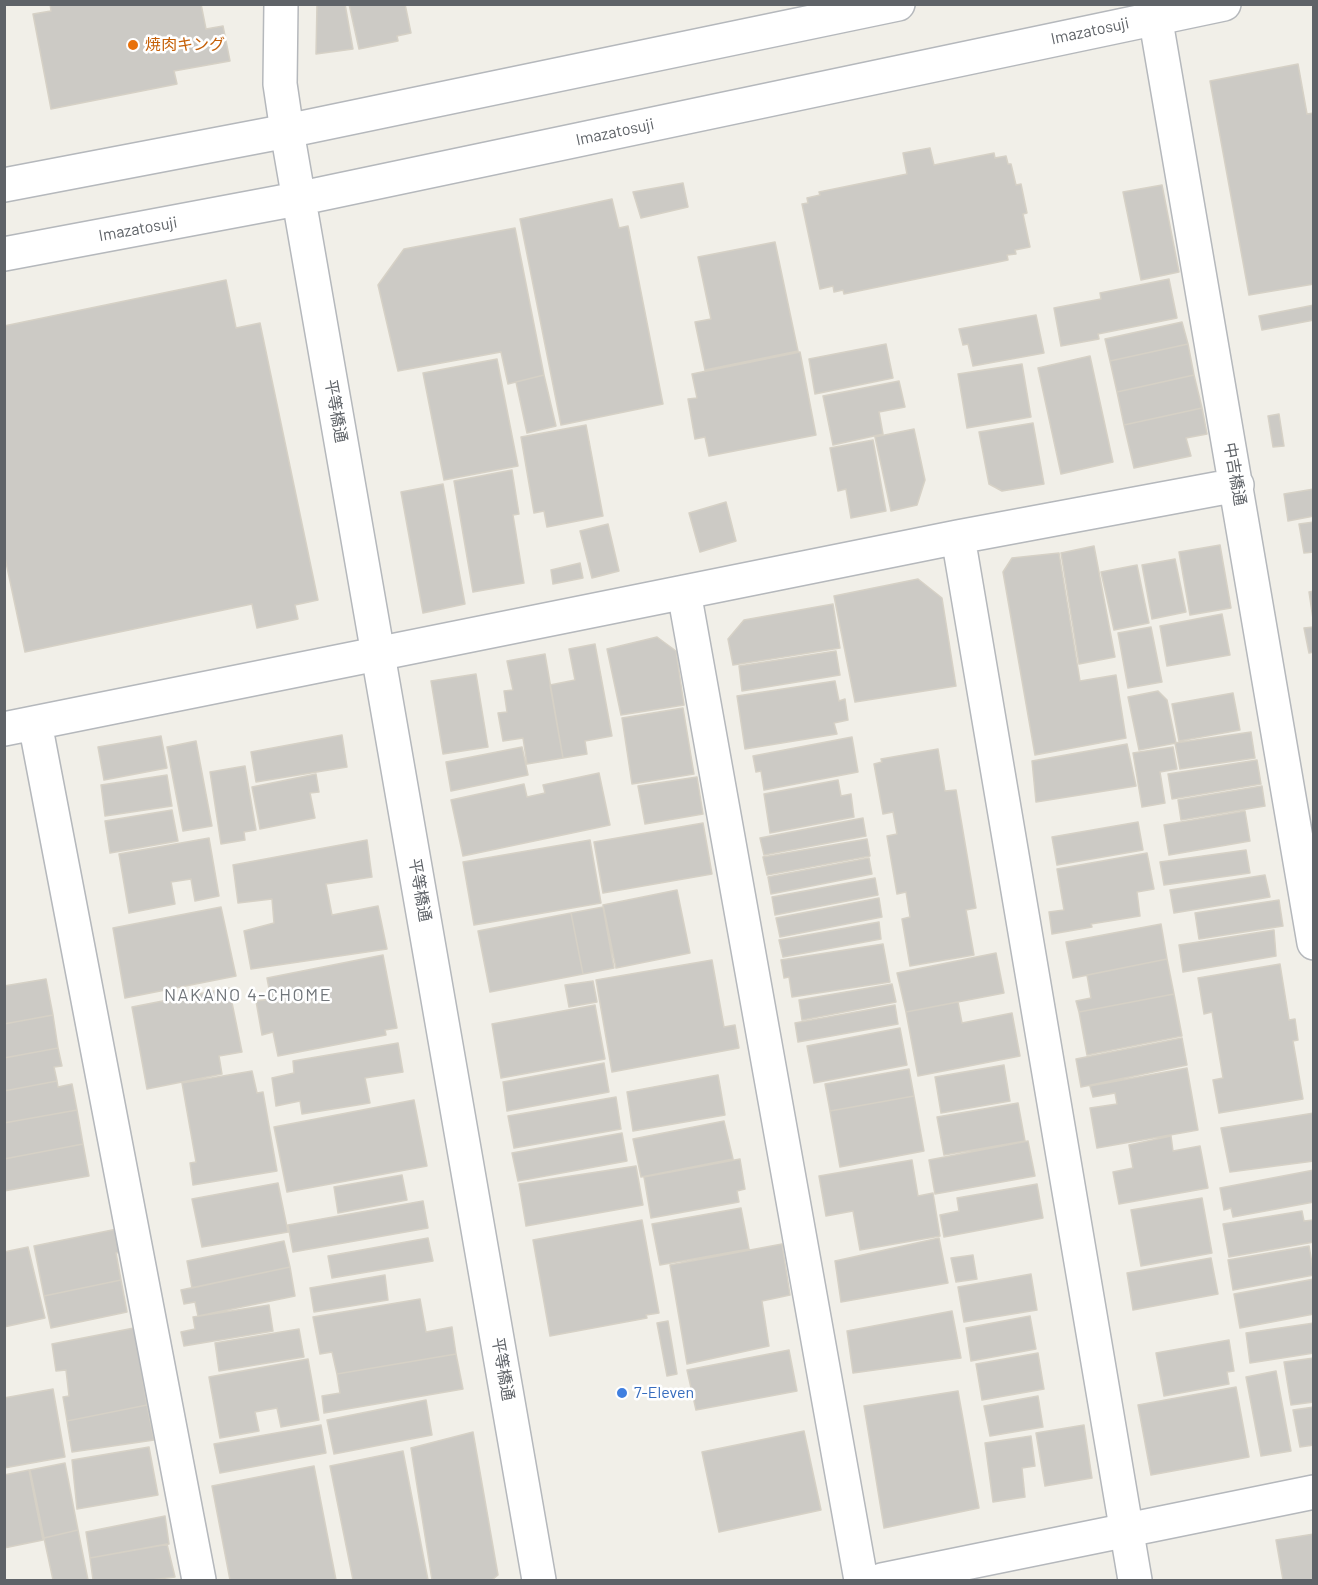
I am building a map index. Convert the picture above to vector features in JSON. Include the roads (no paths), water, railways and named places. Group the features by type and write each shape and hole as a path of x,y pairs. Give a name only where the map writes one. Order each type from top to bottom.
{"street":[{"path":"281,4 280,84 287,131"},
{"path":"4,185 287,131 898,4"},
{"name":"Imazatosuji","path":"4,254 297,199 1154,11 1224,4"},
{"name":"中吉橋通","path":"1154,11 1314,943"},
{"name":"平等橋通","path":"287,131 539,1581"},
{"path":"199,1581 20,726 958,537 1237,485"},
{"path":"958,537 1135,1581"},
{"path":"684,592 861,1581"},
{"path":"882,1581 1314,1492"}],"place":[{"name":"焼肉キング","path":"133,45"},
{"name":"7-Eleven","path":"622,1393"}],"district":[{"name":"NAKANO 4-CHOME","path":"248,995"}]}
